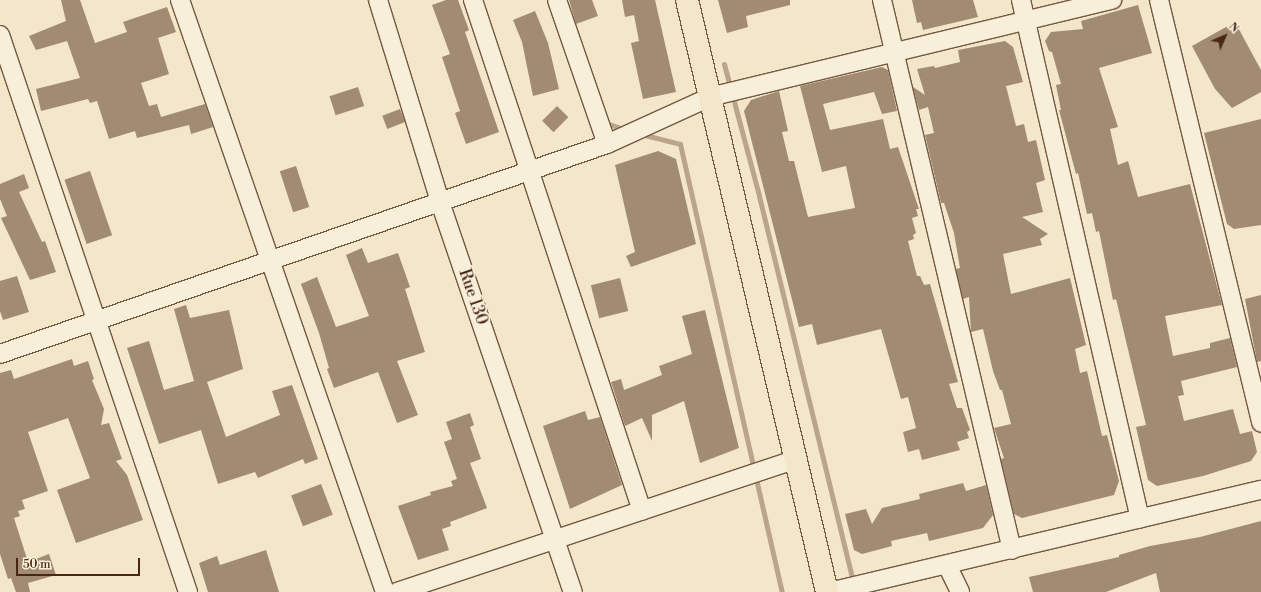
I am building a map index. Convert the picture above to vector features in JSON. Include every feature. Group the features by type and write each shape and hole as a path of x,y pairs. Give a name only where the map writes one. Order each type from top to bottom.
{"main road":[{"path":"687,0 828,592"}],"street":[{"path":"180,0 385,592"},
{"name":"Rue 130","path":"378,0 440,202 573,592"},
{"path":"473,0 528,171 565,273 642,511"},
{"path":"556,0 607,144"},
{"path":"882,0 1012,550"},
{"path":"1021,0 1140,519"},
{"path":"0,354 607,144 710,97 1112,0"},
{"path":"1159,0 1261,423"},
{"path":"0,35 188,592"},
{"path":"397,592 797,459"},
{"path":"828,592 1012,550 1261,490"},
{"path":"946,565 960,592"}],"building":[{"path":"61,0 80,0 95,43 127,32 123,22 167,7 176,32 158,38 169,74 141,83 149,106 157,104 161,117 205,104 213,127 191,134 189,125 137,138 135,131 109,139 97,101 90,103 88,99 41,111 36,89 80,78 67,41 36,50 29,36 66,21"},
{"path":"446,0 458,0 469,30 465,32 499,132 466,144 455,113 460,111 442,57 450,54 432,5"},
{"path":"569,0 592,0 598,16 576,24"},
{"path":"622,0 655,0 676,92 643,99 631,43 639,41 634,15 625,17"},
{"path":"718,0 790,0 790,5 746,16 748,27 727,33"},
{"path":"912,0 973,0 978,17 923,30 921,22 917,23"},
{"path":"1138,5 1152,53 1099,68 1118,127 1110,129 1118,165 1128,161 1138,197 1190,184 1222,305 1165,316 1173,356 1210,348 1210,343 1230,338 1237,367 1181,381 1184,395 1178,396 1184,421 1233,409 1240,434 1252,431 1257,452 1251,461 1203,476 1157,486 1148,480 1136,427 1146,425 1116,299 1113,300 1099,231 1096,232 1092,213 1087,214 1078,173 1076,174 1059,110 1061,110 1056,85 1061,84 1052,52 1049,51 1045,41 1051,32 1083,29 1081,21"},
{"path":"535,11 548,43 559,89 533,96 522,42 513,20"},
{"path":"1235,22 1261,70 1261,92 1232,108 1215,89 1192,46"},
{"path":"1005,41 1013,47 1023,82 1006,86 1016,126 1024,124 1028,142 1036,140 1045,180 1036,183 1043,212 1022,217 1048,234 1040,239 1042,245 1003,254 1011,294 1070,278 1086,345 1075,349 1080,373 1087,371 1102,436 1107,435 1119,481 1114,495 1022,518 1014,514 1001,459 1004,458 994,428 1011,424 1002,390 1000,390 993,371 983,329 971,332 969,297 963,299 956,269 960,268 954,233 944,203 941,203 925,135 934,133 928,107 919,110 913,87 925,95 917,69 934,66 935,68 960,62 958,50"},
{"path":"882,67 888,70 897,111 882,114 874,92 823,104 830,130 883,119 890,149 898,147 919,209 916,209 918,216 912,218 916,233 913,235 914,239 908,241 917,276 920,276 924,285 930,284 958,382 949,384 957,408 962,408 970,430 967,432 969,438 957,442 960,450 922,460 919,449 908,452 903,432 916,428 908,397 901,399 881,329 817,345 812,324 799,327 744,111 751,100 779,91 788,131 782,132 789,161 794,161 808,217 855,208 846,166 822,172 800,86"},
{"path":"358,87 364,106 336,115 329,96"},
{"path":"557,106 568,117 553,132 542,121"},
{"path":"400,109 405,122 387,129 382,116"},
{"path":"1261,119 1261,225 1234,229 1227,224 1204,133"},
{"path":"658,151 676,159 696,244 631,267 626,256 635,252 615,165"},
{"path":"296,166 309,207 293,212 280,171"},
{"path":"90,171 112,235 87,244 64,180"},
{"path":"24,174 29,188 19,192 42,242 45,241 56,272 30,280 1,218 7,216 0,199 0,184"},
{"path":"362,248 368,263 398,253 410,287 405,289 425,352 397,361 418,415 397,423 378,372 334,388 327,369 329,368 319,333 301,284 317,277 336,327 369,316 346,255"},
{"path":"17,276 29,312 3,320 0,311 0,281"},
{"path":"620,278 628,311 599,318 591,285"},
{"path":"1261,295 1261,361 1257,362 1245,299"},
{"path":"186,305 190,318 229,310 243,369 207,382 226,437 280,415 272,391 292,385 318,459 305,464 303,459 258,478 255,472 218,484 201,430 159,444 127,348 149,341 164,390 194,381 174,309"},
{"path":"705,310 739,448 700,463 684,401 652,415 652,441 642,418 625,426 611,382 621,379 624,390 662,375 659,366 692,354 682,316"},
{"path":"72,359 74,366 88,361 94,379 92,380 104,409 101,425 109,423 122,459 116,461 127,475 143,520 76,543 57,490 90,478 68,418 28,432 48,491 22,500 25,509 18,511 20,516 14,518 28,562 49,554 56,575 28,583 30,592 16,592 11,578 8,579 0,554 0,373 11,370 14,379"},
{"path":"585,411 588,420 600,417 622,485 570,509 543,426"},
{"path":"470,413 474,425 470,427 481,459 470,463 487,508 450,522 451,526 442,529 449,550 418,560 398,506 431,495 430,492 453,486 451,481 457,479 444,442 452,439 446,422"},
{"path":"963,483 966,491 986,485 993,515 983,528 929,541 927,533 891,541 892,546 862,554 854,550 845,514 866,509 872,524 882,508 920,499 919,494"},
{"path":"321,484 333,515 303,526 291,495"},
{"path":"1261,521 1261,592 1160,592 1156,573 1106,592 1033,592 1029,577 1119,557 1119,555 1150,546 1200,537"},
{"path":"266,550 279,592 208,592 199,563 217,556 220,565"}],"waterway":[{"path":"724,64 759,196 853,583"},
{"path":"606,123 626,130"},
{"path":"641,134 680,144 782,592"}]}
